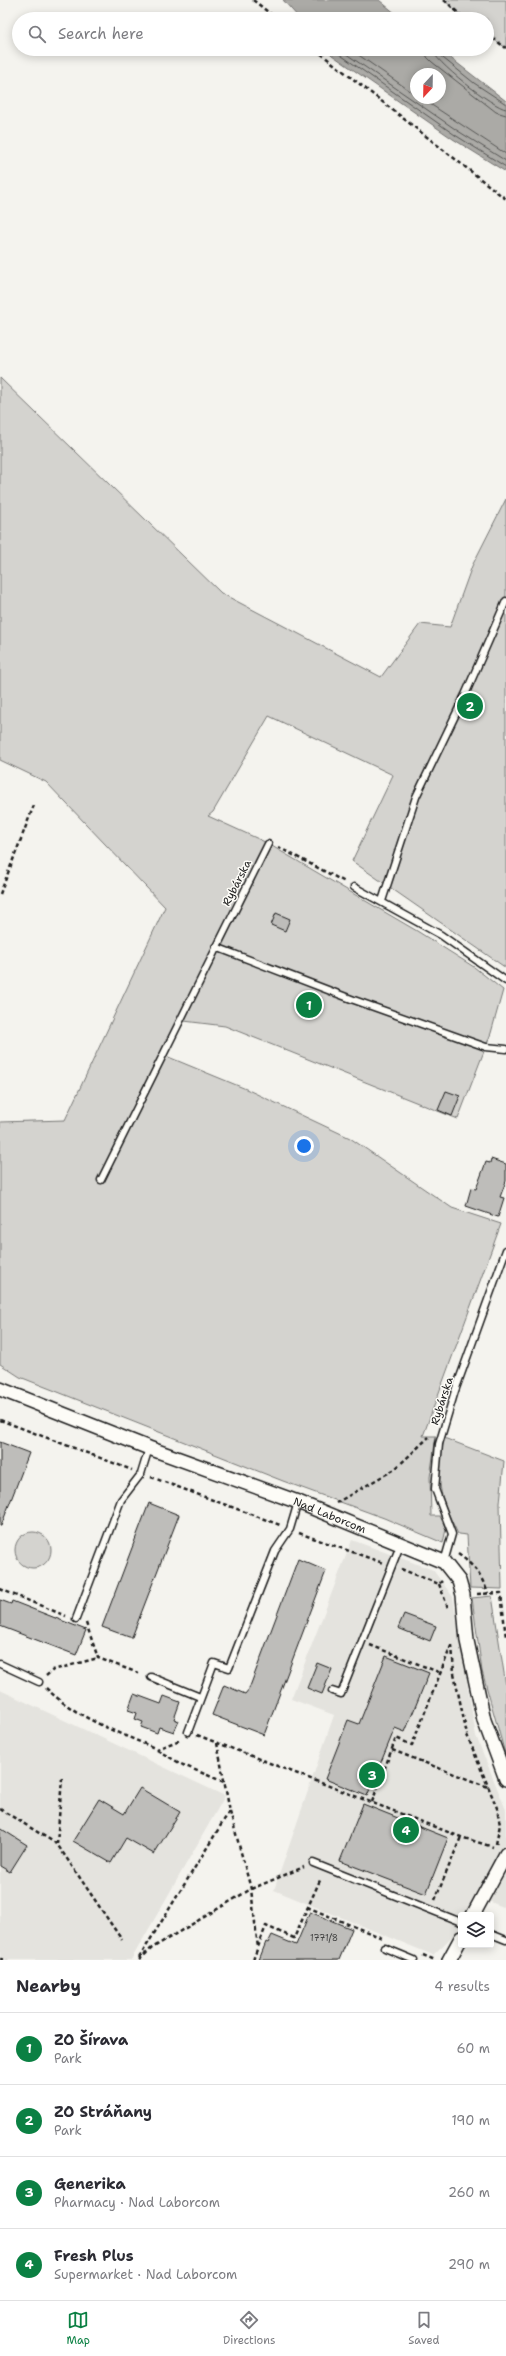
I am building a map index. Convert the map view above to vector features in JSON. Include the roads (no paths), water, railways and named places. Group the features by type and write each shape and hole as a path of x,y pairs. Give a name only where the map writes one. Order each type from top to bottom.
{"street":[{"name":"Nad Laborcom","path":"0,1389 149,1448 298,1502 401,1543 444,1562 454,1572 463,1594 467,1641 484,1720 506,1779"},
{"path":"474,1912 501,1851"},
{"path":"449,1960 458,1944"}],"lane":[{"path":"382,901 416,797 465,695 506,601"},
{"name":"Rybárska","path":"101,1180 268,844"},
{"path":"354,887 382,901 448,939 506,981"},
{"path":"216,946 354,1000 478,1044 506,1049"},
{"name":"Rybárska","path":"444,1562 452,1529 434,1483 444,1423 506,1250"},
{"path":"76,1619 121,1500 141,1474 149,1448"},
{"path":"188,1732 214,1663 229,1668 275,1551 290,1529 298,1502"},
{"path":"332,1691 341,1694 401,1543"},
{"path":"0,1664 39,1682"},
{"path":"151,1677 200,1697"},
{"path":"313,1863 458,1921"},
{"path":"494,1935 506,1940"},
{"path":"385,1948 414,1960"}],"water":[{"path":"283,0 379,0 394,12 294,12"},
{"path":"333,56 448,56 506,101 506,172 453,139"}],"place":[{"name":"ZO Stráňany","path":"470,706"},
{"name":"ZO Šírava","path":"309,1005"},
{"name":"Generika","path":"372,1775"},
{"name":"Fresh Plus","path":"406,1830"}]}
